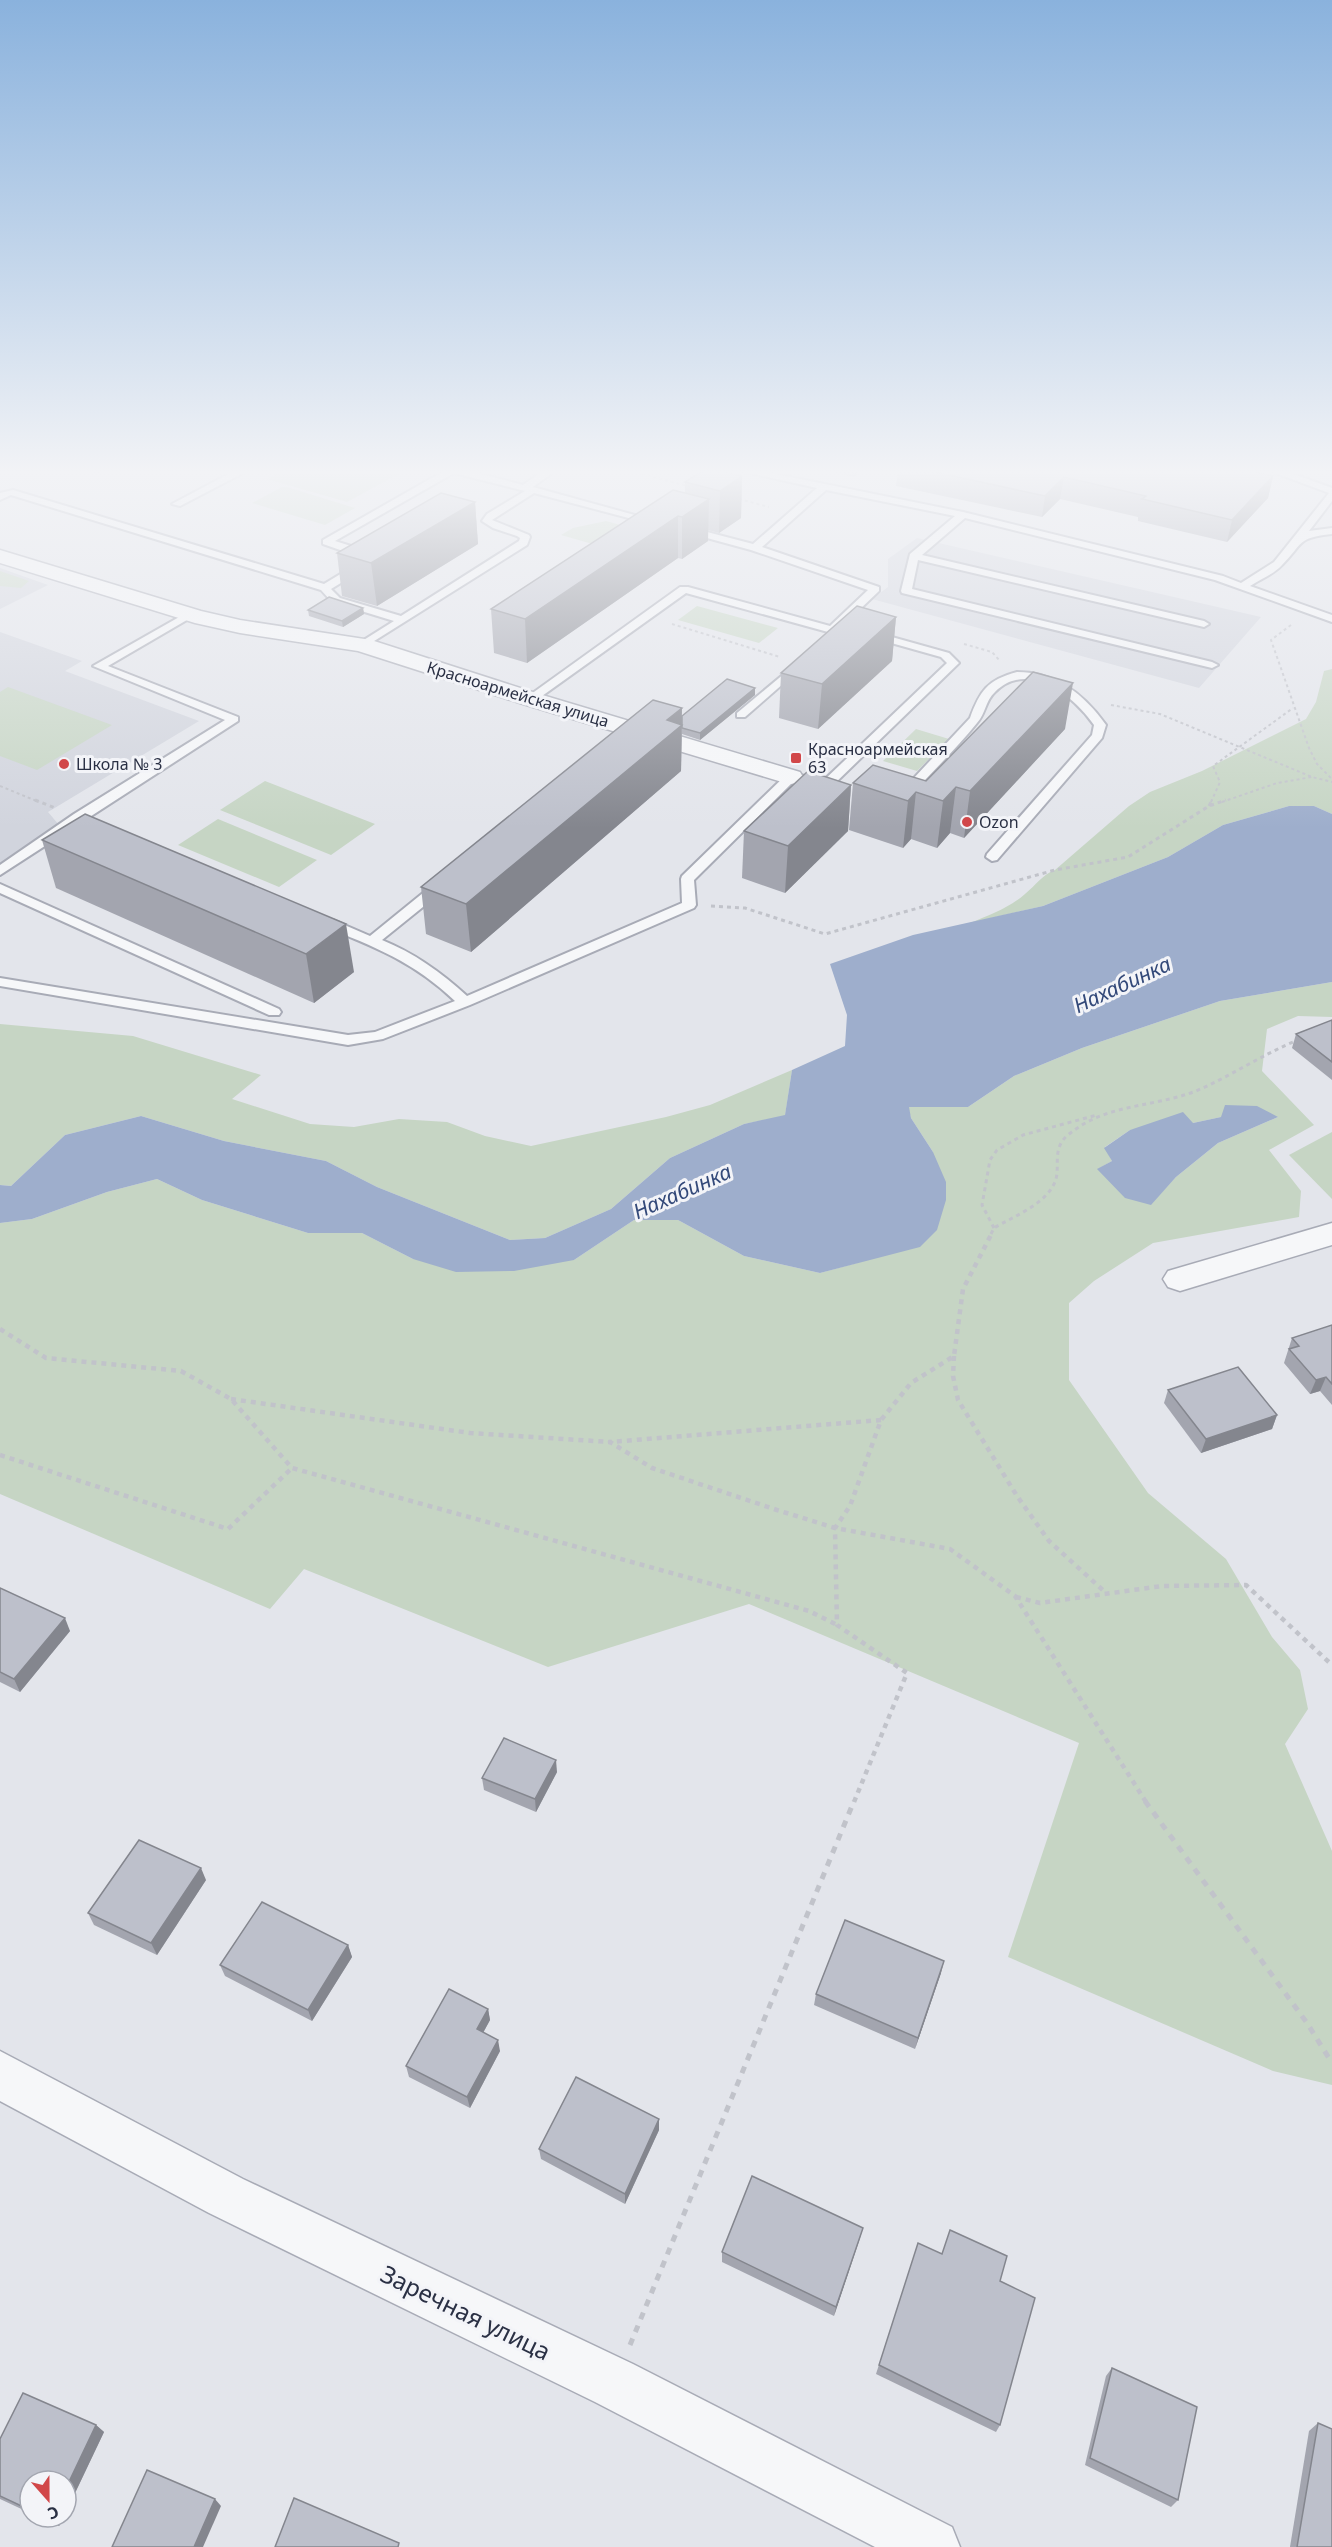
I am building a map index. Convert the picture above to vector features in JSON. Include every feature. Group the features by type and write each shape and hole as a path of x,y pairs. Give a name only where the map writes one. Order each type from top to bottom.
{"street":[{"name":"Красноармейская улица","path":"108,590 188,615 227,624 336,639 363,645 628,733 791,777"},
{"path":"1180,1279 1332,1234"},
{"name":"Заречная улица","path":"0,2076 226,2196 614,2383 932,2547"}],"lane":[{"path":"327,590 336,600 402,620"},
{"path":"363,645 449,590"},
{"path":"531,699 683,590"},
{"path":"0,982 348,1040 378,1036 465,1002 689,905 687,879 791,777 832,787 953,663 945,655 859,632 831,630 687,590"},
{"path":"823,643 830,637 831,630 874,590"},
{"path":"906,590 1212,665"},
{"path":"1058,590 1204,624"},
{"path":"1253,590 1332,619"},
{"path":"0,871 84,820 234,719 99,666 188,615"},
{"path":"741,715 804,660"},
{"path":"893,806 976,717 982,700 1002,681 1015,676 1031,676 1056,685 1081,700 1100,725 1098,736 992,857"},
{"path":"372,941 453,876"},
{"path":"0,888 274,1012"},
{"path":"317,918 393,950 436,976 465,1002"}],"path":[{"path":"1311,611 1271,640 1293,708 1309,748 1317,764 1332,780"},
{"path":"646,617 804,660"},
{"path":"1081,700 1160,714 1312,777 1332,780"},
{"path":"1209,806 1220,782 1213,766 1293,708"},
{"path":"0,786 84,820"},
{"path":"994,1228 981,1205 990,1160 997,1150 1023,1135 1195,1091 1270,1050 1301,1039"},
{"path":"1103,1113 1066,1136 1056,1155 1055,1181 1039,1202 994,1228 963,1289 953,1376 958,1401 1017,1496 1049,1541 1107,1593"},
{"path":"0,1329 46,1358 181,1371 231,1399 292,1467 809,1611 837,1625 907,1673 614,2383"},
{"path":"837,1625 835,1528 850,1506 881,1420 912,1383 954,1356"},
{"path":"231,1399 470,1433 610,1442 881,1420"},
{"path":"610,1442 652,1468 835,1528 950,1549 1015,1596 1040,1603 1162,1586 1246,1585 1332,1665"},
{"path":"0,1455 228,1529 292,1467"},
{"path":"1015,1596 1150,1809 1308,2023 1332,2063"}],"shaded area":[{"path":"0,590 38,590 0,609"},
{"path":"884,590 1143,590 1261,617 1199,688 872,599"},
{"name":"Школа № 3","path":"0,632 82,661 65,671 199,721 48,812 59,825 0,863"}],"green space":[{"path":"697,606 778,628 759,643 678,620"},
{"path":"1332,669 1332,814 1314,806 1289,806 1223,825 1168,857 1043,906 970,923 999,911 1019,899 1129,806 1150,792 1202,771 1306,719 1316,702 1324,671"},
{"path":"8,687 112,725 37,770 0,756 0,692"},
{"path":"916,729 949,739 917,771 883,761"},
{"path":"265,781 375,824 331,855 220,810"},
{"path":"218,819 317,860 279,887 178,845"},
{"path":"1332,982 1332,1017 1298,1016 1267,1029 1262,1071 1314,1125 1269,1150 1301,1191 1299,1217 1153,1243 1094,1281 1069,1303 1069,1380 1148,1493 1226,1559 1272,1637 1300,1670 1308,1709 1285,1744 1332,1851 1332,2085 1273,2071 1008,1957 1079,1743 749,1604 548,1667 304,1569 270,1609 0,1494 0,1223 32,1219 107,1192 157,1179 202,1200 308,1233 362,1233 413,1259 574,1260 634,1220 678,1220 744,1256 820,1273 857,1263 933,1152 911,1118 908,1107 968,1107 1014,1076 1082,1048 1220,1001","holes":["1221,1117 1278,1117 1218,1143 1176,1177 1151,1204 1106,1177 1098,1169 1112,1161 1105,1147 1130,1130 1193,1123"]},
{"path":"0,1024 133,1036 261,1075 232,1099 310,1124 354,1127 399,1119 447,1122 485,1136 531,1146 666,1117 710,1105 792,1070 785,1116 744,1124 670,1158 611,1209 545,1238 510,1240 377,1187 326,1161 224,1141 141,1116 65,1135 11,1186 0,1185"},
{"path":"1332,1132 1332,1199 1289,1155"}],"water":[{"name":"Нахабинка","path":"1289,806 1314,806 1332,814 1332,982 1220,1001 1082,1048 1014,1076 968,1107 909,1107 911,1118 933,1152 946,1182 946,1200 937,1230 920,1247 820,1273 744,1256 678,1220 634,1220 574,1260 514,1271 456,1272 413,1259 362,1233 308,1233 202,1200 157,1179 107,1192 32,1219 0,1223 0,1185 11,1186 65,1135 141,1116 224,1141 326,1161 377,1187 510,1240 545,1238 611,1209 670,1158 744,1124 785,1115 792,1070 845,1046 847,1015 830,964 913,935 1043,906 1168,857 1223,825"},
{"path":"1225,1105 1257,1106 1278,1117 1218,1143 1176,1177 1151,1205 1125,1198 1097,1169 1112,1161 1104,1148 1130,1130 1183,1112 1193,1123 1221,1117"}],"building":[{"path":"520,590 568,590 525,619 491,609"},
{"path":"329,597 363,608 342,621 308,610"},
{"path":"857,606 896,617 822,684 781,673"},
{"path":"1033,672 1073,683 970,791 956,787 943,801 916,792 908,801 853,783 873,765 926,781"},
{"path":"727,679 755,688 700,733 682,728 682,716"},
{"path":"653,700 682,708 667,720 682,725 466,904 421,887"},
{"path":"808,771 851,785 788,846 744,831"},
{"path":"85,814 346,924 306,954 42,840"},
{"path":"1332,1020 1332,1062 1296,1034"},
{"path":"1332,1325 1332,1384 1326,1377 1316,1380 1289,1349 1299,1346 1292,1338"},
{"path":"1238,1367 1277,1415 1206,1439 1168,1390"},
{"path":"0,1588 65,1618 14,1679 0,1672"},
{"path":"504,1738 556,1760 535,1799 482,1778"},
{"path":"139,1840 201,1868 151,1943 88,1913"},
{"path":"262,1902 348,1945 308,2010 220,1965"},
{"path":"845,1920 944,1961 918,2038 816,1994"},
{"path":"449,1989 488,2009 477,2029 498,2040 467,2097 406,2066"},
{"path":"576,2077 659,2119 625,2194 539,2149"},
{"path":"752,2176 863,2228 836,2307 722,2252"},
{"path":"950,2230 1007,2256 1000,2281 1035,2298 1000,2425 879,2365 918,2243 942,2254"},
{"path":"1112,2368 1197,2407 1178,2500 1090,2458"},
{"path":"23,2393 96,2425 75,2469 18,2469 18,2504 0,2496 0,2439"},
{"path":"1318,2423 1332,2429 1332,2547 1297,2547"},
{"path":"147,2470 215,2499 194,2547 112,2547"},
{"path":"294,2498 399,2543 398,2547 275,2547"}],"place":[{"name":"Красноармейская 63","path":"796,758"},
{"name":"Школа № 3","path":"64,764"},
{"name":"Ozon","path":"967,822"}]}
